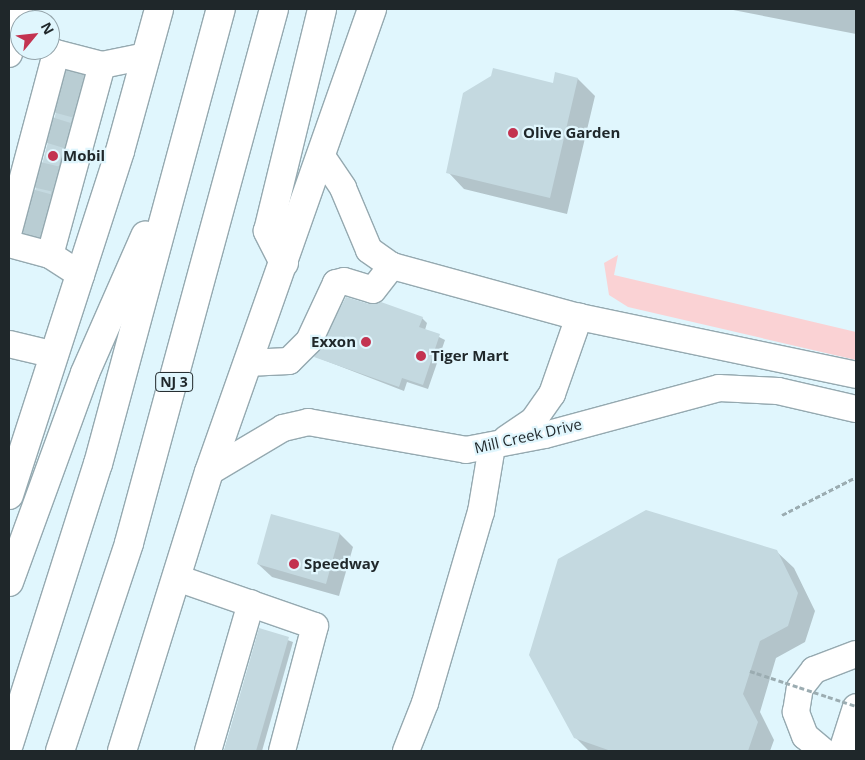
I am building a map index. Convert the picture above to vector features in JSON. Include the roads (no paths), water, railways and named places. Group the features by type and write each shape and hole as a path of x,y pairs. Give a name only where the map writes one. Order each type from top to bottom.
{"main road":[{"path":"9,495 80,276 159,9"},
{"path":"9,744 98,464 221,9"},
{"name":"NJ 3","path":"60,751 129,544 274,9"},
{"path":"284,263 268,231 322,9"},
{"path":"122,751 210,472 247,363 323,158 372,9"},
{"path":"9,582 85,373 181,157"}],"street":[{"path":"9,54 19,9"},
{"path":"53,228 15,220 52,85 56,53 91,89"},
{"path":"80,276 53,228 91,89 146,56"},
{"path":"323,158 343,188 369,250 392,266 579,317 856,375"},
{"path":"247,363 289,362 309,341 336,283 344,281 373,290 392,266"},
{"path":"406,751 425,703 481,512 492,446 522,431 543,409 560,378 579,317"},
{"path":"9,344 55,355"},
{"name":"Mill Creek Drive","path":"210,472 283,428 308,422 450,449 492,446 719,388 778,391 852,411"},
{"path":"177,578 315,626 282,751"},
{"path":"208,751 251,603"},
{"path":"824,751 805,736 796,712 800,688 814,670 856,654"},
{"path":"842,751 856,706"}],"tunnel":[{"path":"60,75 86,82"},
{"path":"54,99 80,106"},
{"path":"46,129 72,137"},
{"path":"34,174 60,180"},
{"path":"26,201 53,208"},
{"path":"21,225 46,232"}],"place":[{"name":"Olive Garden","path":"513,133"},
{"name":"Mobil","path":"53,156"},
{"name":"Exxon","path":"366,342"},
{"name":"Tiger Mart","path":"421,356"},
{"name":"Speedway","path":"294,564"}]}
